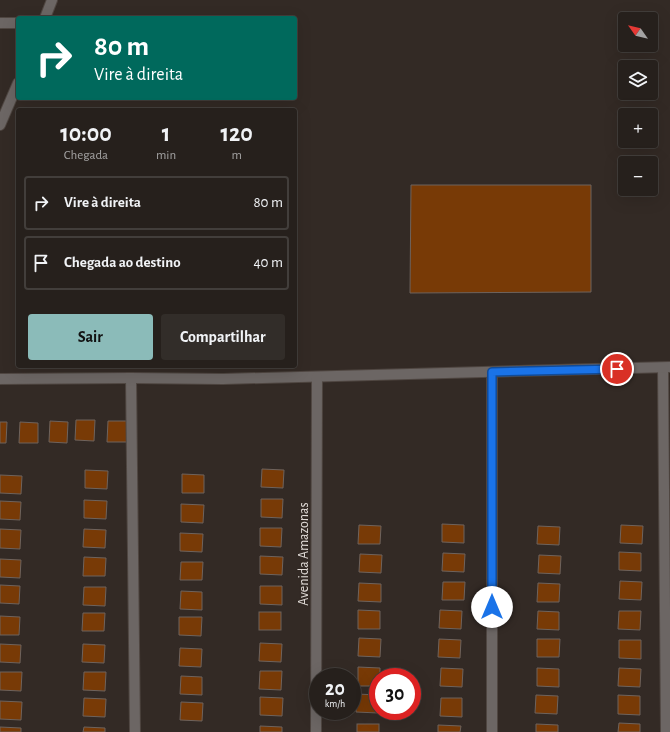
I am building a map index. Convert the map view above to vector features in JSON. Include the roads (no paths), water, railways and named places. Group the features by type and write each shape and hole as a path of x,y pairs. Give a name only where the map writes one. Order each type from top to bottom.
{"street":[{"path":"46,16 52,0"},
{"path":"0,23 16,23"},
{"path":"0,125 16,88"},
{"path":"0,379 223,379 667,368 666,732"},
{"path":"492,372 492,732"},
{"name":"Avenida Amazonas","path":"316,732 317,377"},
{"path":"131,378 135,732"}]}
